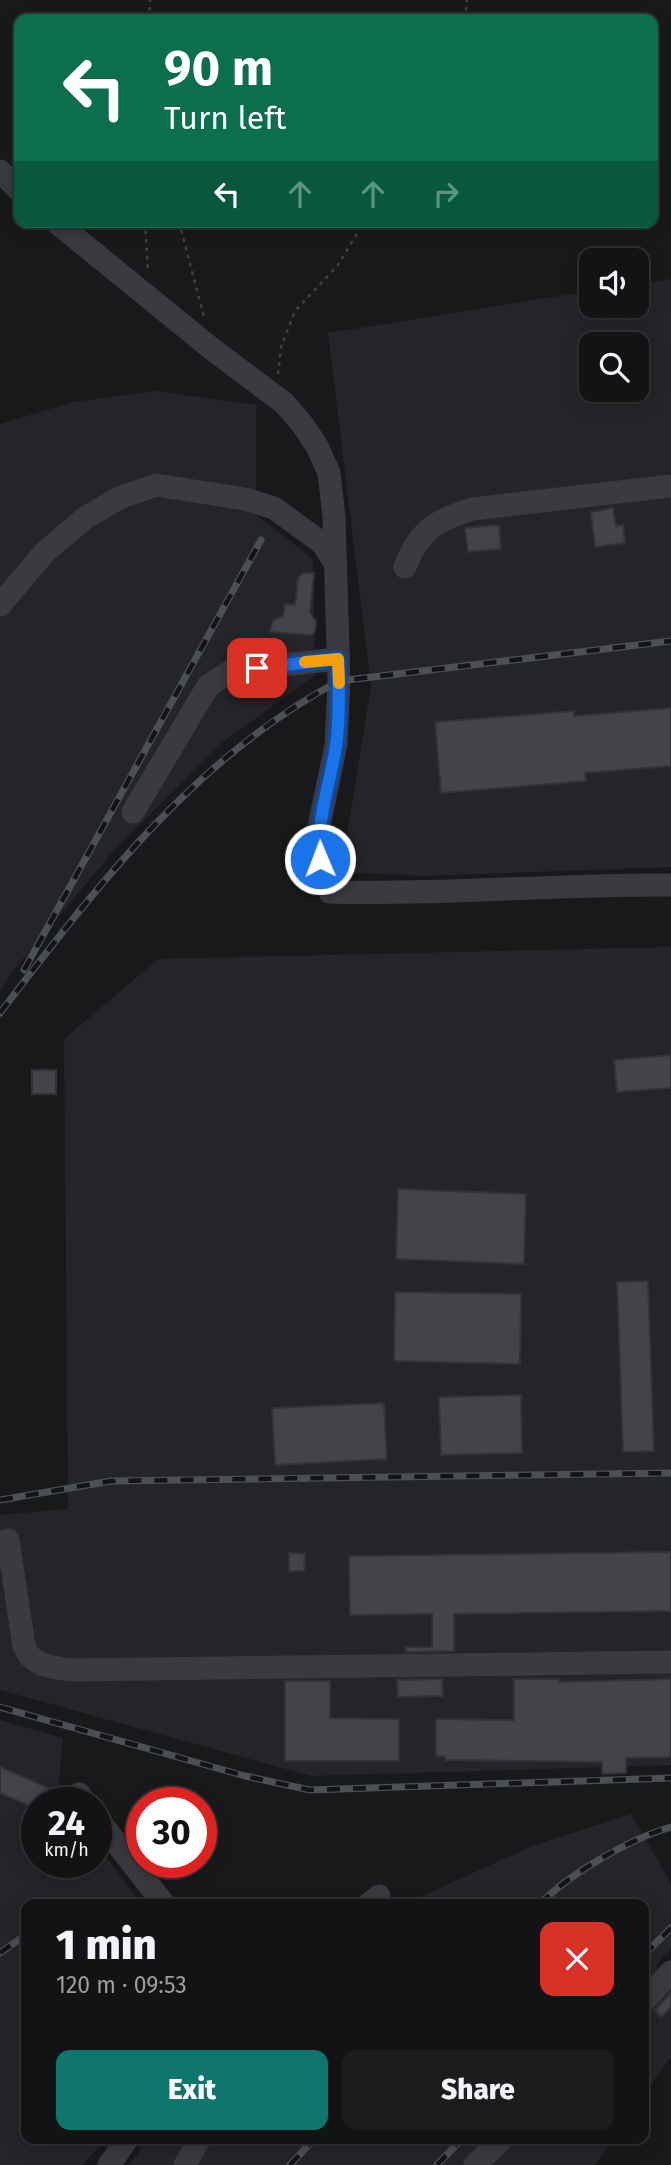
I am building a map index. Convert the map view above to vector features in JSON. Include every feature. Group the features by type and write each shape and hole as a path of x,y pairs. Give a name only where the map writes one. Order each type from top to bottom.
{"street":[{"path":"0,171 14,185"},
{"path":"64,228 212,349 284,402 317,446 329,473 334,517 339,681 336,745 318,835 320,859 330,892 671,886"},
{"path":"0,605 45,552 85,518 119,498 156,485 245,499 274,508 322,543 336,564"},
{"path":"405,567 413,546 430,528 451,516 473,509 671,486"},
{"path":"133,812 208,686 231,671 338,659"},
{"path":"8,1540 24,1646 28,1656 41,1665 72,1670 671,1662"},
{"path":"112,1837 160,1899"},
{"path":"649,1996 671,1972"},
{"path":"109,2165 124,2144"},
{"path":"185,2165 197,2144"},
{"path":"475,2165 497,2144"}],"path":[{"path":"145,228 146,262 153,300"},
{"path":"181,228 212,349"},
{"path":"284,402 278,380 281,347 295,311 338,265 360,228"}],"shaded area":[{"path":"671,279 671,867 426,876 341,872 371,686 328,333 579,293 579,318 649,318 649,282"},
{"path":"157,391 256,405 256,515 313,559 315,675 223,742 116,848 11,973 0,992 0,424 73,402"},
{"path":"671,947 671,1765 311,1776 0,1690 0,1515 68,1509 64,1039 158,959"},
{"path":"0,1720 63,1738 58,1787 21,1787 21,1878 112,1878 112,1865 137,1899 21,1899 21,2144 101,2144 83,2165 0,2165"},
{"path":"631,1814 671,1883 671,1948 656,1965 671,1985 671,2057 649,2086 649,1899 416,1899 532,1846"},
{"path":"144,2144 610,2144 595,2165 129,2165"}],"building":[{"path":"613,508 616,526 623,525 625,543 595,547 591,512"},
{"path":"499,525 501,549 468,552 465,528"},
{"path":"303,573 314,573 310,613 316,621 315,631 312,635 270,632 273,620 283,616 285,604 295,605 298,578"},
{"path":"671,708 671,766 585,773 586,781 441,793 435,722 574,711 574,716"},
{"path":"671,1055 671,1088 617,1092 614,1060"},
{"path":"32,1070 56,1070 56,1094 32,1094"},
{"path":"398,1189 526,1194 524,1264 396,1259"},
{"path":"648,1281 654,1451 623,1452 617,1282"},
{"path":"395,1292 521,1294 520,1364 394,1361"},
{"path":"521,1395 522,1453 441,1455 439,1397"},
{"path":"384,1403 387,1459 275,1465 272,1408"},
{"path":"671,1552 671,1611 454,1614 454,1651 406,1652 406,1647 432,1647 432,1614 350,1615 349,1556"},
{"path":"289,1553 305,1554 304,1571 289,1571"},
{"path":"442,1679 443,1696 398,1697 397,1680"},
{"path":"514,1679 559,1679 559,1682 671,1679 671,1757 626,1758 626,1773 602,1774 602,1762 445,1760 445,1756 436,1756 436,1719 514,1720"},
{"path":"285,1681 330,1681 330,1718 399,1719 399,1761 285,1761"},
{"path":"0,1767 46,1787 21,1787 21,1802 0,1793"},
{"path":"671,1993 671,2007 661,2017 655,2010"}],"railway":[{"path":"24,970 261,540"},
{"path":"0,1013 112,872 194,786 239,747 287,712 339,681 671,641"},
{"path":"0,1500 111,1481 671,1473"},
{"path":"0,1707 245,1776 310,1790 671,1778"},
{"path":"545,1899 601,1858 638,1839 671,1827"},
{"path":"649,1950 671,1928"},
{"path":"0,1953 21,1938"},
{"path":"290,2165 309,2144"},
{"path":"437,2165 457,2144"}],"slow traffic":[{"path":"305,662 338,659 339,683"}],"route":[{"path":"257,668 338,659 336,745 319,826 320,859"}]}
